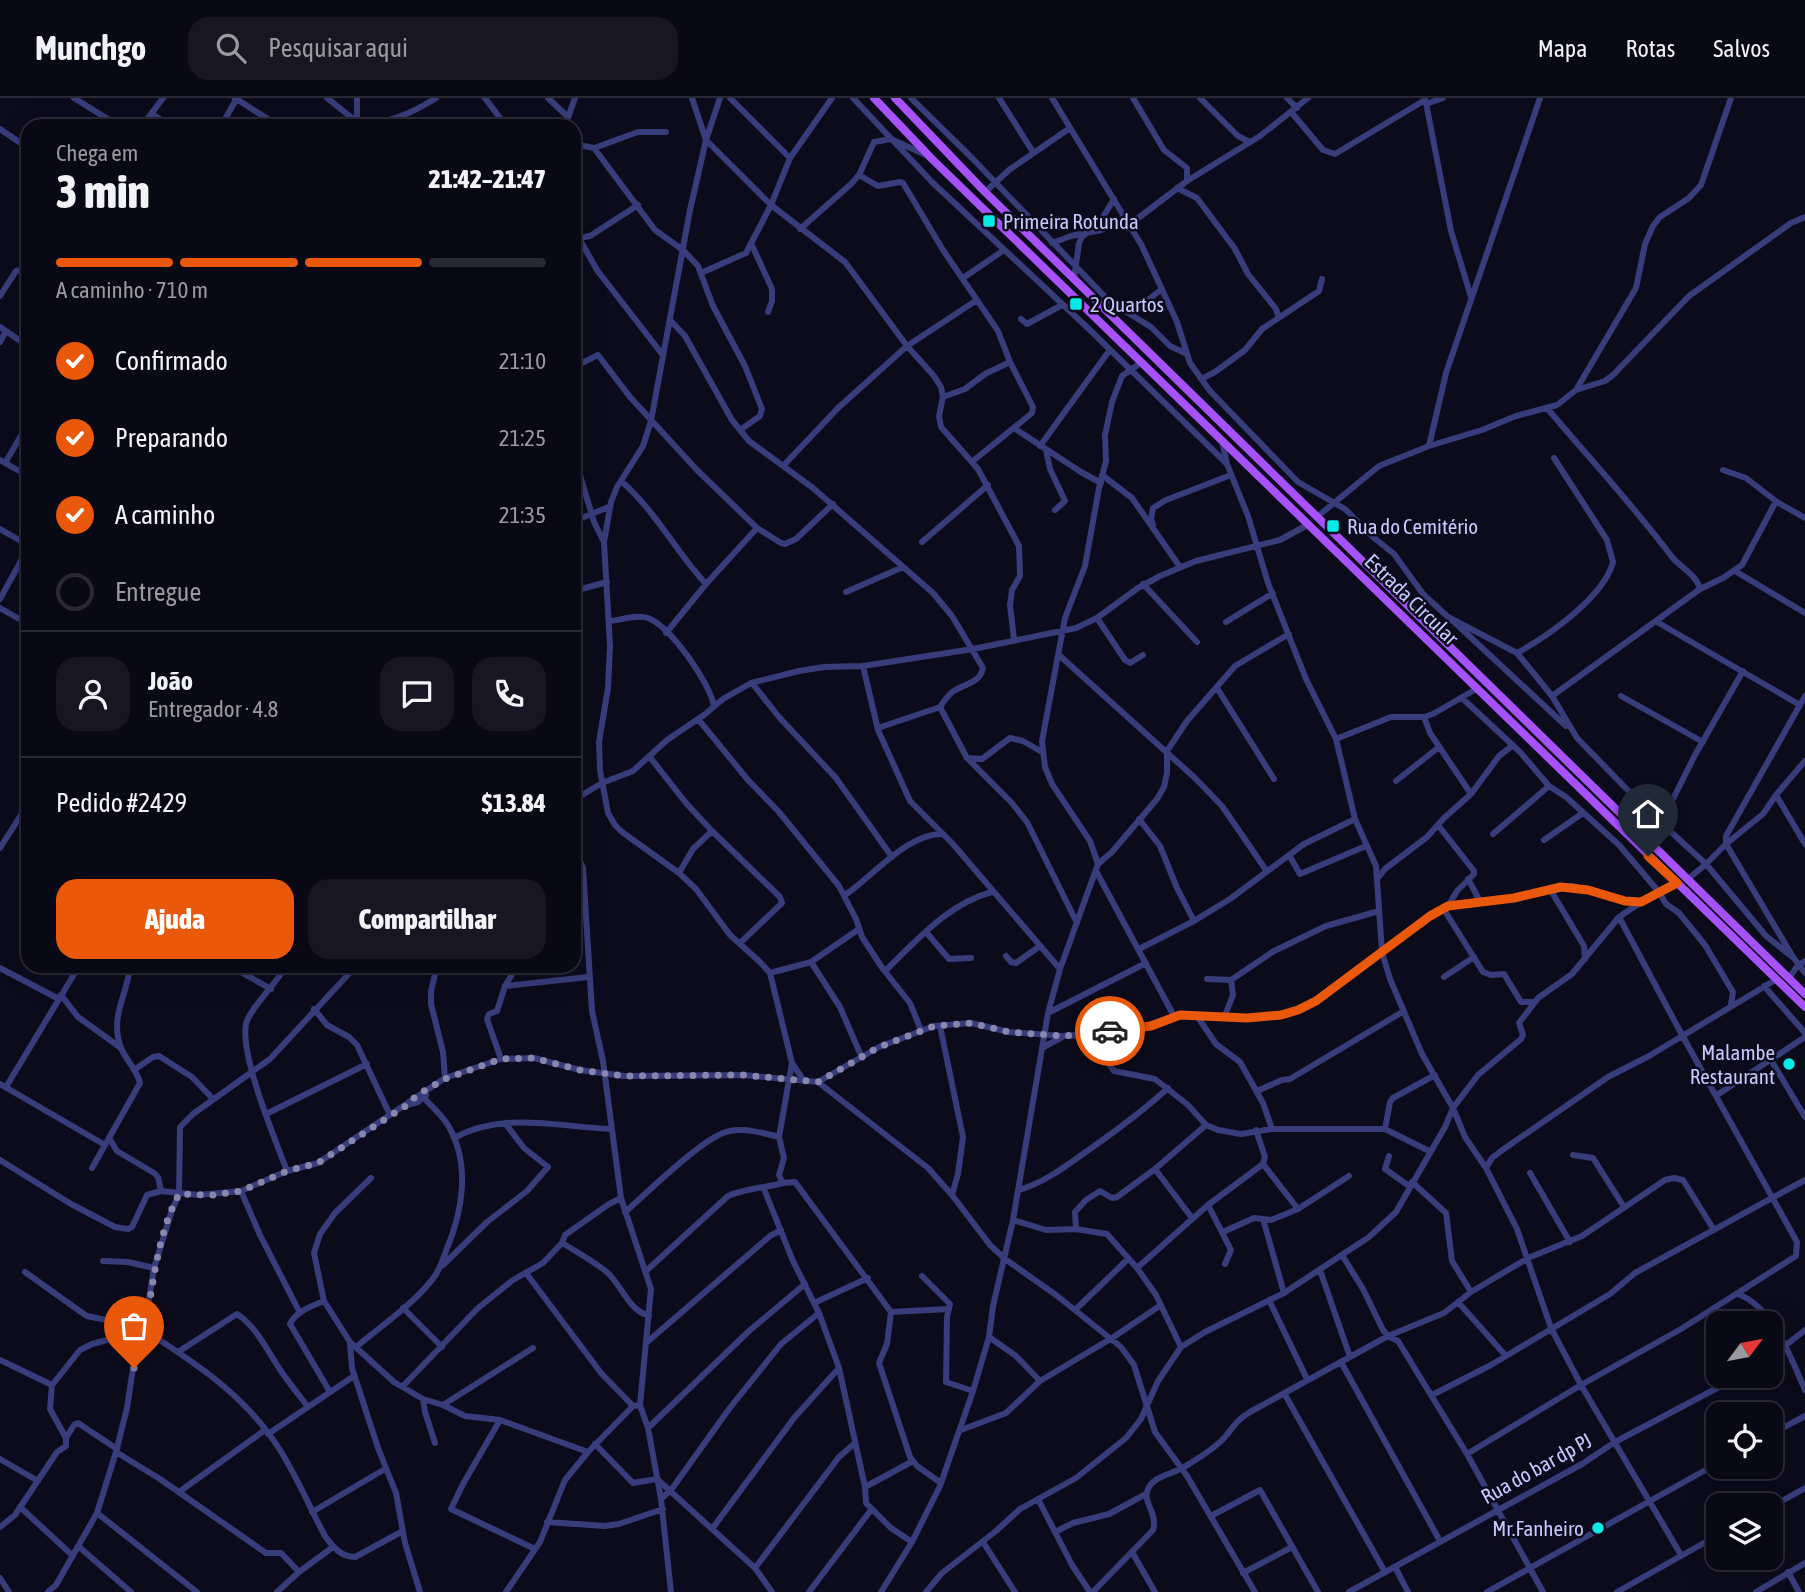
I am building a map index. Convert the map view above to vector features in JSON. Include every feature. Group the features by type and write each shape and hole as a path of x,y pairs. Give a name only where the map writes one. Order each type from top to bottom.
{"main road":[{"name":"Estrada Circular","path":"874,98 932,159 1805,1007"},
{"name":"Estrada Circular","path":"895,98 985,192 1805,994"}],"street":[{"path":"74,98 108,119"},
{"path":"148,119 163,98"},
{"path":"225,119 236,98 269,119"},
{"path":"327,98 352,119"},
{"path":"357,98 359,119"},
{"path":"391,119 436,98"},
{"path":"485,98 501,119"},
{"path":"548,98 567,116"},
{"path":"566,119 575,98"},
{"path":"692,98 706,139 771,205 845,262 941,387 941,427 973,461 1018,546 1020,576 1012,590 1010,605 1014,639"},
{"path":"720,98 706,139 690,210 651,421 643,446 621,481 609,507 604,542 610,621 609,678 599,742 602,783 608,813 615,825 636,844 679,873 704,898 730,935 769,974 792,1063 804,1081"},
{"path":"730,98 790,158"},
{"path":"701,273 743,255 771,205 790,158 832,98"},
{"path":"853,98 932,182 1227,464"},
{"path":"911,98 1108,301 1151,327 1170,346 1185,353"},
{"path":"999,98 1033,152"},
{"path":"1063,98 1054,101 1128,222 1177,322 1189,363 1201,379 1298,482 1345,509 1394,555 1423,594 1577,738 1661,823 1706,864 1766,936 1793,957"},
{"path":"1133,98 1164,150 1186,169 1186,181"},
{"path":"1200,98 1238,136 1250,142"},
{"path":"1287,98 1323,150 1335,153 1425,101 1443,98"},
{"path":"1052,243 1128,222 1186,181 1250,142 1308,98"},
{"path":"1429,446 1446,373 1540,98"},
{"path":"1576,390 1636,288 1645,244 1653,226 1660,217 1689,198 1701,185 1731,98"},
{"path":"1425,101 1451,231 1471,299"},
{"path":"152,114 160,119"},
{"path":"985,192 1033,152 1070,128"},
{"path":"0,129 21,143"},
{"path":"581,145 594,148 638,132 666,132"},
{"path":"1237,150 1238,136"},
{"path":"800,229 841,196 859,175 870,146 879,139 891,139 932,159"},
{"path":"594,148 655,230 692,258 701,273 713,306 745,366 762,409 761,416 740,430"},
{"path":"859,175 878,186 903,183 998,331 1033,410 973,461"},
{"path":"1177,188 1197,198 1235,249 1248,274 1276,309 1279,318"},
{"path":"1074,279 1079,243 1100,222 1114,199"},
{"path":"581,238 598,232 638,205"},
{"path":"1318,516 1370,471 1399,457 1516,416 1547,408 1564,400 1576,390 1613,375 1689,296 1772,236 1805,217"},
{"path":"751,243 772,289 768,312"},
{"path":"581,245 662,354"},
{"path":"962,278 1004,250"},
{"path":"0,296 16,271 21,271"},
{"path":"1201,379 1245,350 1255,335 1319,291 1322,279"},
{"path":"1124,311 1162,289"},
{"path":"783,466 838,408 907,346 977,300"},
{"path":"1021,319 1027,324 1062,304"},
{"path":"671,321 691,346 749,441 833,504 933,593 952,616 983,668 979,678 951,693 940,707 878,728"},
{"path":"0,342 3,329 21,341"},
{"path":"1043,448 1109,351"},
{"path":"581,364 598,355 630,397 696,469 757,528 781,543 790,542 833,504"},
{"path":"943,397 965,389 985,374 1010,362"},
{"path":"1142,362 1128,369 1118,383 1112,402 1105,435 1106,461 1085,566 1065,618 1042,752 1052,784 1090,841 1097,867 1174,1016"},
{"path":"1547,408 1613,486 1630,502 1674,559 1696,579 1700,589"},
{"path":"1013,428 1043,448 1128,495 1180,567"},
{"path":"21,435 3,462 21,473"},
{"path":"1222,441 1227,464 1273,593 1306,679 1336,739 1355,819 1376,866 1382,952 1404,1011 1422,1054 1453,1108 1459,1126 1486,1168 1517,1229 1551,1328 1581,1385 1681,1555"},
{"path":"1043,448 1065,501 1055,510"},
{"path":"1517,653 1577,612 1591,599 1613,562 1607,540 1554,458"},
{"path":"1723,470 1746,478 1777,502 1805,518"},
{"path":"1140,511 1231,475"},
{"path":"581,477 604,542"},
{"path":"621,481 651,511 706,584"},
{"path":"922,542 988,485"},
{"path":"1552,696 1700,589 1742,565 1777,502"},
{"path":"581,518 609,507"},
{"path":"1153,508 1151,519 1155,531"},
{"path":"581,796 602,783 633,771 667,740 723,699 752,683 812,669 863,666 973,649 1064,631 1097,618 1143,584 1180,567 1280,540 1310,524"},
{"path":"666,633 757,528"},
{"path":"0,529 21,542"},
{"path":"0,599 21,560"},
{"path":"846,592 903,567"},
{"path":"1735,571 1805,613"},
{"path":"581,589 607,582"},
{"path":"1143,584 1198,642"},
{"path":"1226,622 1273,593"},
{"path":"0,608 21,620"},
{"path":"610,621 649,618 689,658 712,695 714,706"},
{"path":"1097,618 1125,660 1130,663 1143,655"},
{"path":"1451,619 1517,653 1552,696 1577,738"},
{"path":"1435,631 1451,619"},
{"path":"1657,622 1800,705"},
{"path":"1049,632 1061,645"},
{"path":"881,1592 912,1542 941,1483 973,1391 989,1337 993,1306 1019,1190 1048,1013 1059,969 1097,867 1157,799 1164,787 1167,773 1167,751 1177,734 1239,662 1289,634"},
{"path":"1059,656 1167,751 1222,806 1266,870"},
{"path":"863,666 878,728 905,792 1059,969"},
{"path":"1661,823 1743,671"},
{"path":"752,683 836,778 892,857"},
{"path":"1217,688 1275,779"},
{"path":"1336,739 1391,717 1424,717 1478,688"},
{"path":"712,695 723,699"},
{"path":"1805,695 1729,829 1726,844 1805,973"},
{"path":"1621,696 1703,742"},
{"path":"1462,698 1549,786 1566,797 1619,845 1666,904 1679,913 1700,937 1733,992 1731,1005"},
{"path":"940,707 967,758 1027,822 1077,923"},
{"path":"1424,717 1430,733 1471,794"},
{"path":"698,719 748,780 779,812 845,895 871,953 910,1003 921,1030"},
{"path":"978,768 982,759 1010,738 1023,741 1042,752"},
{"path":"1377,879 1471,794 1499,756 1512,746"},
{"path":"1396,781 1439,747"},
{"path":"649,756 712,831 771,890 779,894 782,903 740,943"},
{"path":"967,758 982,759"},
{"path":"1688,879 1763,814 1804,764"},
{"path":"1167,773 1182,765"},
{"path":"1493,834 1549,786"},
{"path":"1776,795 1805,844"},
{"path":"1544,840 1583,813"},
{"path":"0,848 21,819"},
{"path":"1139,819 1160,846 1194,921"},
{"path":"1139,949 1194,921 1230,899 1289,855 1355,819"},
{"path":"930,834 931,822"},
{"path":"407,1105 417,1095 445,1079 501,1059 534,1058 605,1074 744,1075 818,1082 879,1047 921,1030 940,1026 981,1024 1009,1032 1063,1036 1133,1030 1174,1016 1264,1018 1298,1010 1316,1001 1445,907 1474,874 1438,825"},
{"path":"679,873 693,849 712,831"},
{"path":"845,895 892,857 930,834 942,834"},
{"path":"1289,855 1300,873 1366,846"},
{"path":"506,1592 535,1549 565,1480 588,1451 636,1406 649,1316 651,1289 621,1198 605,1074 592,1011 581,864"},
{"path":"1376,866 1385,869"},
{"path":"1468,879 1480,901"},
{"path":"926,1592 942,1573 1020,1509 1076,1478 1126,1438 1141,1419 1158,1381 1181,1347 1205,1332 1284,1293 1385,1223 1396,1212 1445,1127 1453,1108 1478,1075 1521,1039 1523,1035 1519,1023 1534,1002 1572,974 1619,917 1677,883"},
{"path":"981,895 986,885"},
{"path":"1445,907 1514,898 1550,888 1572,887 1625,901 1641,902"},
{"path":"1550,888 1584,946 1585,959"},
{"path":"885,971 943,918 981,895 992,892"},
{"path":"1445,907 1487,975 1504,974 1527,1011"},
{"path":"1207,979 1231,980 1274,951 1326,926 1379,911"},
{"path":"1467,1454 1738,1294 1796,1256 1797,1242 1619,917"},
{"path":"769,974 811,962 859,929"},
{"path":"926,932 949,959 971,958"},
{"path":"1006,956 1013,964 1040,946"},
{"path":"1444,977 1474,957"},
{"path":"1372,959 1387,967"},
{"path":"1789,978 1798,965 1805,961"},
{"path":"811,962 840,1007 862,1058"},
{"path":"1048,1013 1146,963"},
{"path":"0,978 3,970 60,997 78,1017 121,1048 139,1079 138,1088 92,1168"},
{"path":"75,973 3,1086 105,1145"},
{"path":"121,1048 118,1013 129,973"},
{"path":"242,973 271,989"},
{"path":"281,973 246,1023 247,1045 254,1073 287,1171"},
{"path":"48,1592 56,1584 97,1513 116,1450 144,1330 155,1268 179,1194 180,1127 270,1059 349,973"},
{"path":"435,973 431,1004 443,1052 445,1079"},
{"path":"501,1059 487,1019 489,1014 497,1011 505,986 513,973"},
{"path":"505,986 588,977"},
{"path":"1486,1168 1492,1158 1608,1077 1777,979"},
{"path":"1224,1018 1233,995 1231,980"},
{"path":"1717,1095 1805,1035 1764,986"},
{"path":"1733,992 1747,996"},
{"path":"1521,1002 1534,1002"},
{"path":"314,1009 327,1025 354,1041 390,1115"},
{"path":"1257,1091 1290,1079 1404,1011"},
{"path":"1197,1016 1216,1044 1240,1062 1257,1091 1272,1129"},
{"path":"940,1026 963,1137 953,1195"},
{"path":"1094,1044 1096,1032"},
{"path":"1075,1035 1094,1044 1114,1071 1155,1079 1188,1105 1206,1125 1241,1134 1272,1129 1385,1129 1429,1151"},
{"path":"1042,1048 1063,1036"},
{"path":"134,1070 159,1056 192,1077 214,1099"},
{"path":"1771,1060 1805,1117"},
{"path":"783,1183 779,1175 783,1158 779,1137 792,1063"},
{"path":"266,1114 366,1064"},
{"path":"1385,1129 1390,1102 1435,1074"},
{"path":"818,1082 915,1156 953,1195 976,1228 1005,1259 1112,1338 1134,1365 1147,1408 1162,1444 1182,1468 1255,1592"},
{"path":"1019,1190 1040,1182 1069,1165 1126,1124 1168,1088"},
{"path":"0,1160 71,1204 123,1229 132,1227 147,1195 161,1191 213,1195 241,1191 287,1171 318,1163 390,1115 425,1099 429,1089"},
{"path":"425,1099 440,1114 454,1138 463,1186 442,1266"},
{"path":"454,1138 505,1123 611,1129"},
{"path":"420,1592 402,1531 400,1507 354,1376 350,1355 353,1345 424,1289 442,1266 487,1222 527,1191 548,1167 524,1148 505,1123"},
{"path":"1076,1229 1075,1212 1086,1200 1100,1191 1112,1198 1117,1197 1156,1169 1206,1125"},
{"path":"1445,1127 1459,1126"},
{"path":"625,1212 678,1165 721,1134 734,1130 779,1137"},
{"path":"1137,1268 1192,1218 1263,1164 1265,1157 1256,1130"},
{"path":"110,1138 117,1151 158,1177 161,1191"},
{"path":"1573,1154 1588,1156 1598,1163 1624,1208"},
{"path":"1390,1156 1385,1168 1446,1213 1452,1261 1471,1292"},
{"path":"1479,1158 1492,1158"},
{"path":"1263,1164 1298,1209"},
{"path":"1156,1169 1192,1218"},
{"path":"1530,1173 1570,1242"},
{"path":"1223,1231 1254,1218 1271,1220 1298,1209 1349,1177"},
{"path":"371,1178 335,1213 317,1243 314,1261 324,1301 353,1345 394,1382 423,1399 466,1416 500,1420 588,1451"},
{"path":"1038,1499 1091,1592 1153,1530 1156,1521 1147,1497 1149,1486 1182,1468 1225,1437 1237,1420 1307,1379 1388,1336 1444,1313 1471,1292 1528,1258 1570,1242 1665,1180 1679,1178 1688,1186 1714,1230"},
{"path":"1432,1395 1506,1356 1610,1294 1635,1272 1805,1180"},
{"path":"646,1271 728,1196 795,1182 891,1312 887,1344 879,1363 901,1436 913,1461 941,1483"},
{"path":"764,1189 819,1314 839,1368 865,1487 865,1499 871,1510 912,1542"},
{"path":"241,1191 300,1313"},
{"path":"403,1386 442,1347 462,1322 495,1294 543,1263 562,1243 565,1235 621,1198"},
{"path":"1208,1205 1231,1250 1225,1264"},
{"path":"1263,1219 1284,1293"},
{"path":"1013,1220 1055,1231 1076,1229 1107,1234 1137,1268 1161,1305 1181,1347"},
{"path":"646,1343 781,1230"},
{"path":"1797,1242 1805,1238"},
{"path":"450,1241 462,1247"},
{"path":"562,1243 606,1271 633,1307 649,1316"},
{"path":"1342,1255 1388,1336 1398,1341 1432,1395 1543,1592"},
{"path":"1075,1310 1128,1259"},
{"path":"103,1261 128,1262 155,1268"},
{"path":"1320,1270 1350,1357"},
{"path":"25,1272 80,1312 111,1321 127,1335"},
{"path":"526,1273 601,1373 636,1406 648,1427 662,1499 671,1592"},
{"path":"922,1276 950,1304 944,1378 946,1382 973,1391"},
{"path":"814,1303 868,1278"},
{"path":"648,1427 748,1331 805,1284"},
{"path":"1749,1287 1751,1299"},
{"path":"1738,1294 1751,1299 1768,1317 1802,1376 1805,1390"},
{"path":"1269,1300 1307,1379"},
{"path":"324,1301 292,1318 290,1324 330,1392"},
{"path":"1458,1303 1506,1356"},
{"path":"961,1430 1006,1413 1040,1381 1161,1305"},
{"path":"403,1308 442,1347"},
{"path":"891,1312 948,1309"},
{"path":"178,1352 237,1314 250,1325 308,1407"},
{"path":"662,1499 781,1344 819,1314"},
{"path":"1784,1345 1805,1329"},
{"path":"0,1527 20,1507 57,1452 66,1446 66,1438 50,1409 52,1385 80,1350 92,1344 144,1330 222,1384 267,1432 281,1451 333,1548 349,1557 355,1557 402,1531"},
{"path":"989,1337 1016,1356 1040,1381"},
{"path":"443,1405 533,1348"},
{"path":"0,1360 52,1385"},
{"path":"1341,1362 1440,1541"},
{"path":"712,1529 794,1418 839,1368"},
{"path":"180,1492 354,1376"},
{"name":"Rua do bar dp PJ","path":"1349,1592 1582,1464 1615,1442 1717,1388"},
{"path":"1284,1393 1385,1572"},
{"path":"423,1399 435,1443"},
{"path":"1783,1428 1805,1416"},
{"path":"500,1420 451,1509 535,1549"},
{"path":"66,1438 74,1424 78,1423 266,1553 281,1553 299,1572"},
{"path":"755,1568 839,1457 855,1443"},
{"path":"595,1444 633,1483 657,1479 671,1490 755,1568 772,1592"},
{"path":"0,1459 38,1481"},
{"path":"865,1487 913,1461"},
{"path":"312,1511 385,1469"},
{"path":"1487,1592 1706,1469"},
{"path":"1783,1500 1805,1488"},
{"path":"1211,1516 1260,1490 1318,1592"},
{"path":"1055,1532 1073,1523 1109,1514 1147,1497"},
{"path":"20,1507 72,1555"},
{"path":"547,1522 605,1526 663,1509"},
{"path":"809,1592 871,1510"},
{"path":"97,1513 191,1591"},
{"path":"1620,1591 1706,1541"},
{"path":"983,1542 1014,1592"},
{"path":"78,1546 131,1592"},
{"path":"1244,1573 1292,1546"},
{"path":"277,1592 299,1572 333,1548"},
{"path":"1132,1552 1155,1592"},
{"path":"1756,1592 1805,1563"},
{"path":"1395,1567 1408,1592"},
{"path":"1788,1572 1799,1592"},
{"path":"0,1578 9,1592"}],"way so far":[{"path":"134,1368 149,1307 155,1268 179,1194 213,1195 241,1191 287,1171 318,1163 407,1105 417,1095 445,1079 480,1065 522,1057 580,1070 624,1076 717,1074 818,1082 879,1047 934,1026 971,1023 1009,1032 1063,1036 1110,1031"}],"place":[{"name":"Primeira Rotunda","path":"989,221"},
{"name":"2 Quartos","path":"1076,304"},
{"name":"Rua do Cemitério","path":"1333,526"},
{"name":"Malambe Restaurant","path":"1789,1064"},
{"name":"Mr.Fanheiro","path":"1598,1528"}],"route":[{"path":"1110,1031 1151,1026 1180,1015 1264,1018 1307,1007 1430,916 1448,906 1572,887 1625,901 1641,902 1677,883 1648,856"}]}
